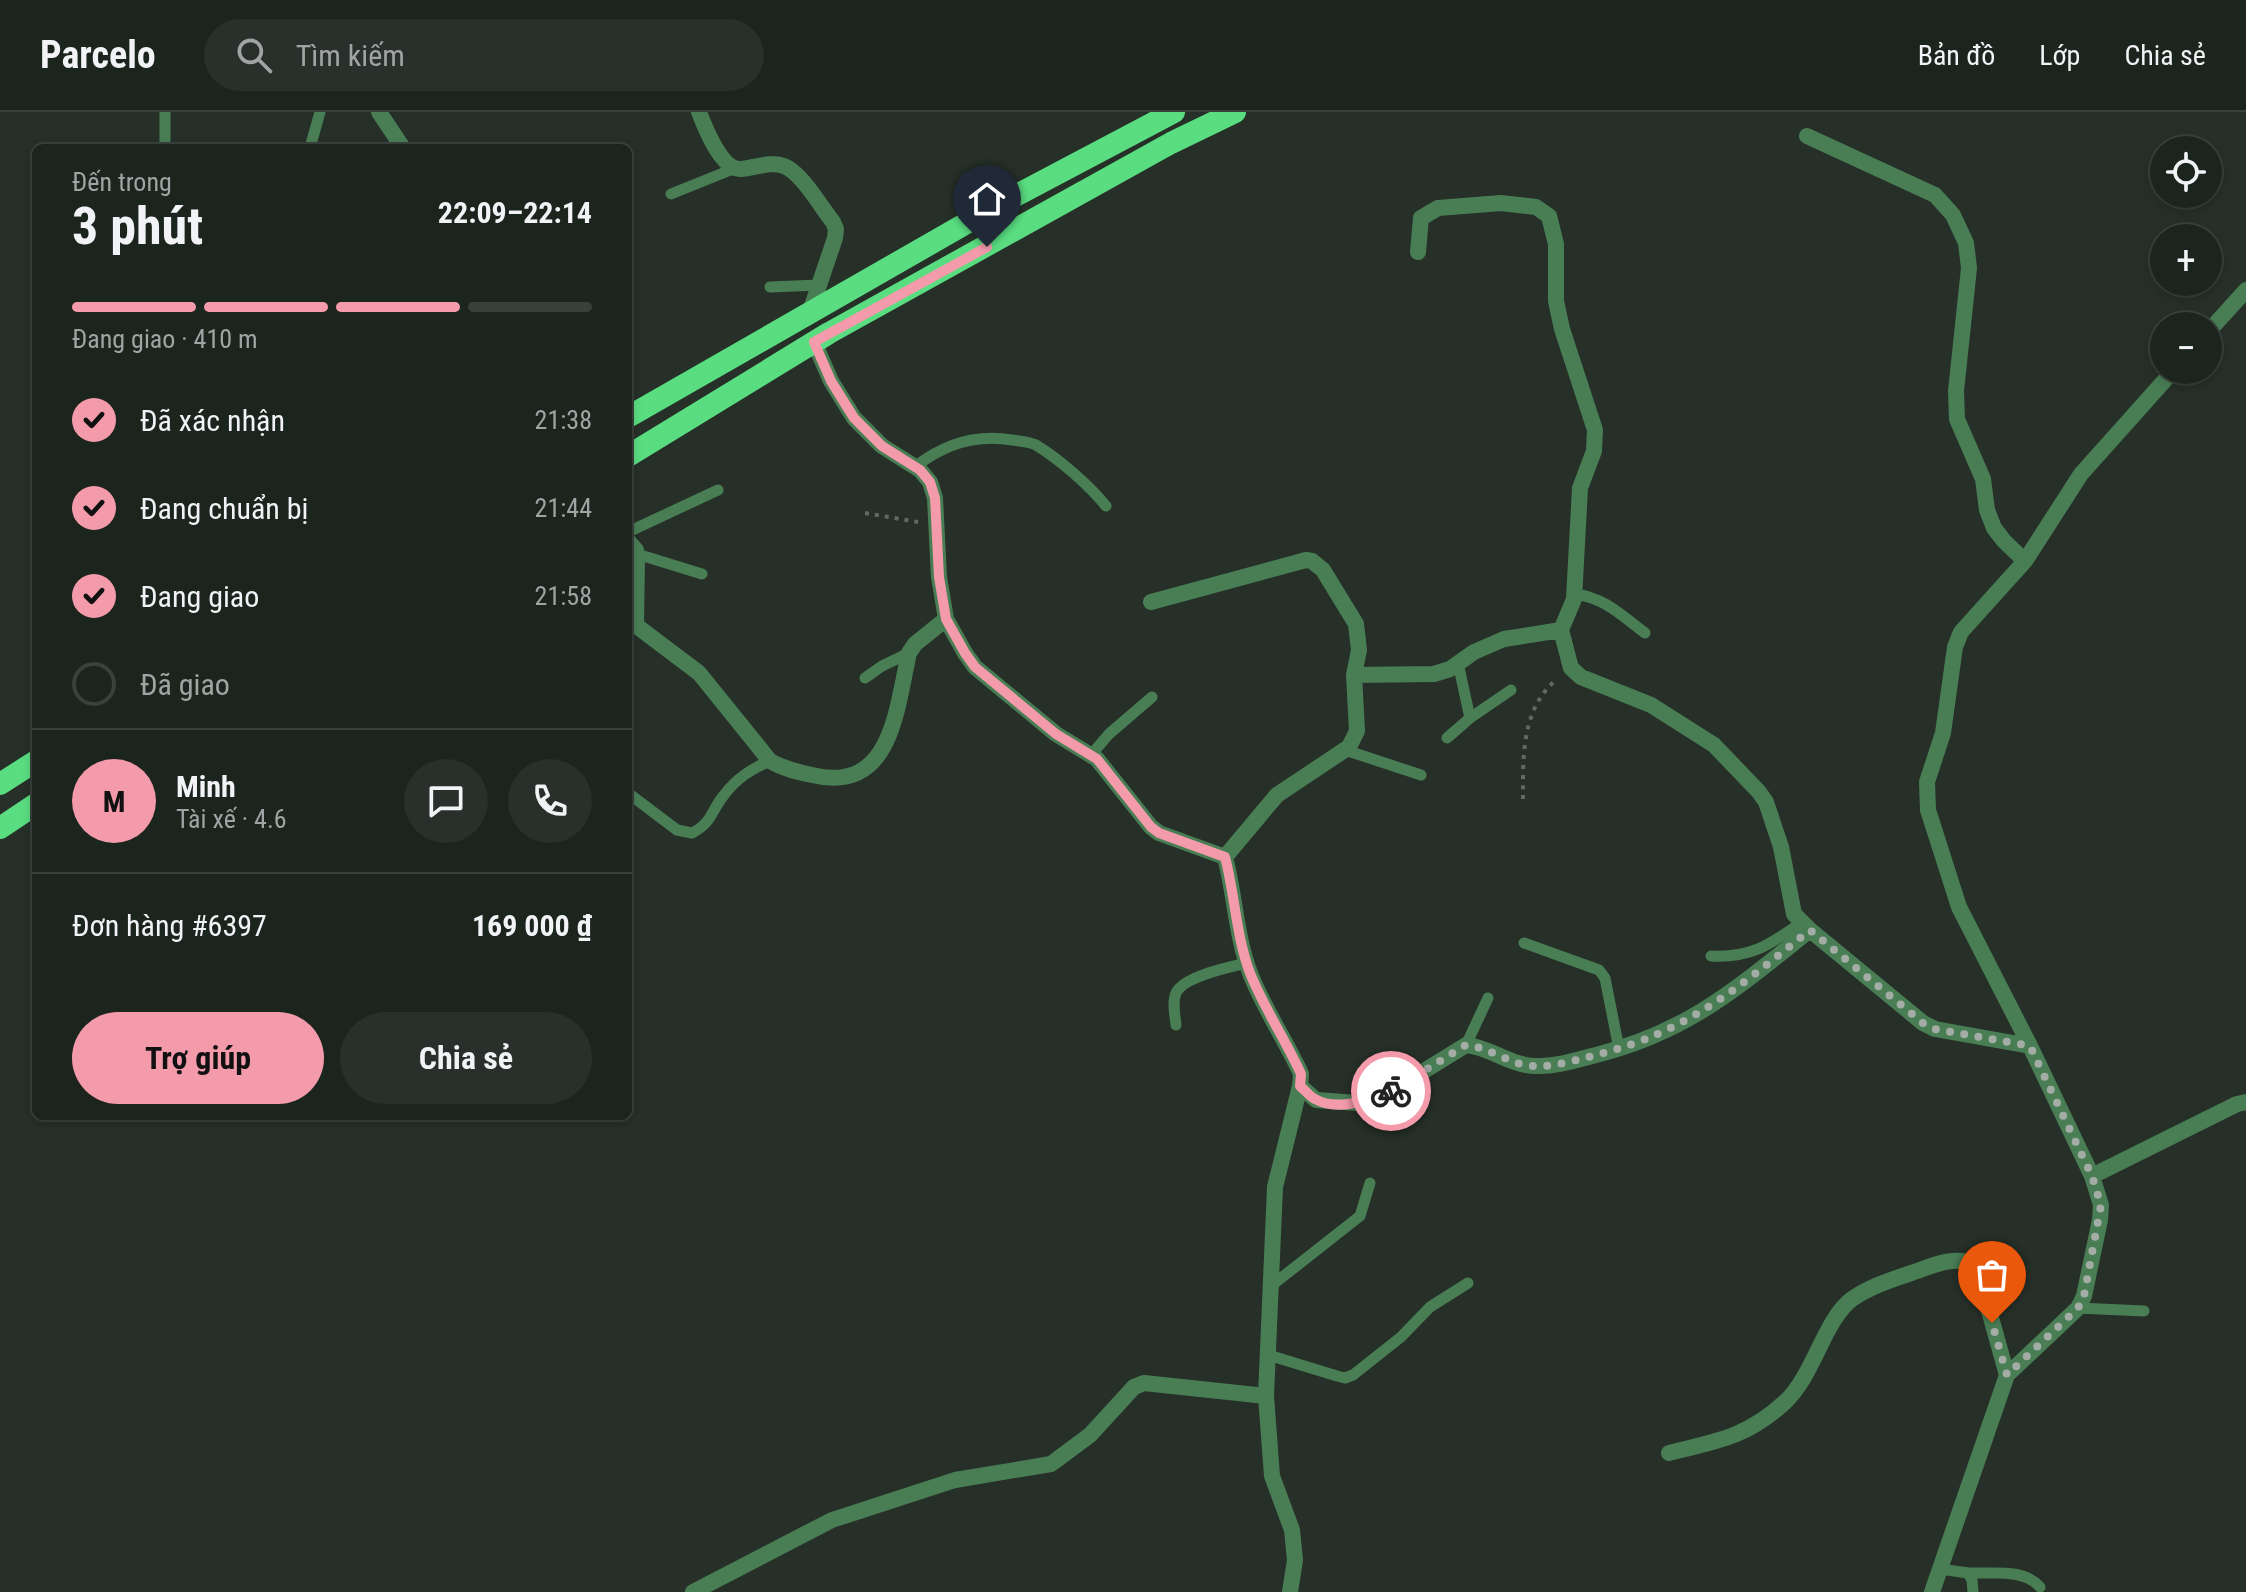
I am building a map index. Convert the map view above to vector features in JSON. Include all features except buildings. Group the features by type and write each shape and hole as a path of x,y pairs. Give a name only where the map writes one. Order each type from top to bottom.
{"highway":[{"path":"632,415 998,205 1174,112"},
{"path":"632,454 814,342 1171,143 1235,112"},
{"path":"0,784 32,764"},
{"path":"0,828 32,807"}],"street":[{"path":"379,112 400,144"},
{"path":"699,112 706,131 727,165 733,169 783,165 794,171 833,222 835,238 810,312"},
{"path":"1807,136 1935,195 1953,215 1966,243 1969,268 1956,391 1957,419 1983,479 1987,510 1994,528 2025,561"},
{"path":"1418,252 1421,218 1438,208 1501,203 1536,207 1549,216 1556,244 1556,301 1562,329 1595,430 1594,451 1580,488 1575,594 1561,630 1571,668 1581,677 1651,705 1714,745 1759,792 1766,802 1781,847 1790,903 1794,914 1806,927 1923,1023 1935,1029 2030,1046"},
{"path":"2222,317 2246,290"},
{"path":"814,342 831,381 854,418 882,446 915,467 930,482 935,498 939,577 946,619 975,667 1056,734 1105,767 1151,827 1159,833 1225,857"},
{"path":"1932,1592 2007,1375 2078,1308 2084,1296 2101,1205 2092,1176 1959,907 1928,810 1927,782 1943,733 1955,647 1961,632 2025,561 2073,484 2162,384"},
{"path":"632,548 638,627 699,673 770,761 783,769 832,780 856,775 876,760 890,736 909,653 915,644 946,619"},
{"path":"1151,602 1306,560 1323,570 1356,624 1359,650 1354,675 1357,731 1354,739 1345,750 1277,795 1225,857"},
{"path":"1354,675 1434,674 1504,639 1561,630"},
{"path":"1225,857 1247,963 1301,1074 1278,1172 1266,1396 1272,1476 1292,1530 1295,1560 1290,1592"},
{"path":"1300,1086 1316,1100 1357,1103 1390,1092 1466,1045 1478,1046 1506,1059 1534,1066 1567,1063 1652,1039 1723,999 1806,927"},
{"path":"2092,1176 2246,1102"},
{"path":"1669,1453 1739,1435 1761,1422 1788,1399 1808,1372 1839,1313 1851,1300 1893,1279 1959,1260 1973,1264 1978,1271 2007,1375"},
{"path":"693,1592 832,1520 955,1480 1051,1464 1090,1435 1134,1387 1144,1383 1266,1396"}],"lane":[{"path":"165,112 165,144"},
{"path":"311,144 320,112"},
{"path":"671,194 733,169"},
{"path":"770,287 819,285"},
{"path":"915,467 931,454 975,439 993,437 1034,444 1095,492 1106,506"},
{"path":"632,530 718,490"},
{"path":"632,548 702,574"},
{"path":"1575,594 1594,596 1604,601 1645,633"},
{"path":"865,678 909,653"},
{"path":"1458,663 1470,718"},
{"path":"1447,738 1511,690"},
{"path":"1091,755 1109,734 1152,697"},
{"path":"1345,750 1421,775"},
{"path":"632,796 677,830 692,833 708,823 713,810 739,778 770,761"},
{"path":"1711,956 1732,957 1753,953 1806,927"},
{"path":"1524,943 1599,970 1605,978 1619,1049"},
{"path":"1176,1025 1175,996 1185,983 1247,963"},
{"path":"1466,1045 1488,998"},
{"path":"1271,1286 1360,1216 1370,1183"},
{"path":"1268,1355 1345,1378 1401,1337 1430,1307 1468,1283"},
{"path":"2078,1308 2144,1311"},
{"path":"1940,1569 2024,1575 2040,1587"},
{"path":"1968,1573 1973,1592"}],"path":[{"path":"865,513 937,525"},
{"path":"1523,799 1523,745 1536,704 1549,686 1571,668"}],"way so far":[{"path":"1391,1091 1466,1045 1478,1046 1506,1059 1534,1066 1567,1063 1652,1039 1723,999 1810,930 1923,1023 1935,1029 2030,1046 2092,1176 2101,1205 2100,1220 2084,1296 2078,1308 2007,1375 1992,1323"}],"route":[{"path":"987,247 814,342 831,381 854,418 882,446 920,470 930,482 935,498 939,577 946,619 975,667 1056,734 1097,759 1151,827 1159,833 1225,857 1241,945 1251,976 1301,1074 1300,1086 1316,1100 1332,1103 1357,1103 1391,1091"}]}
